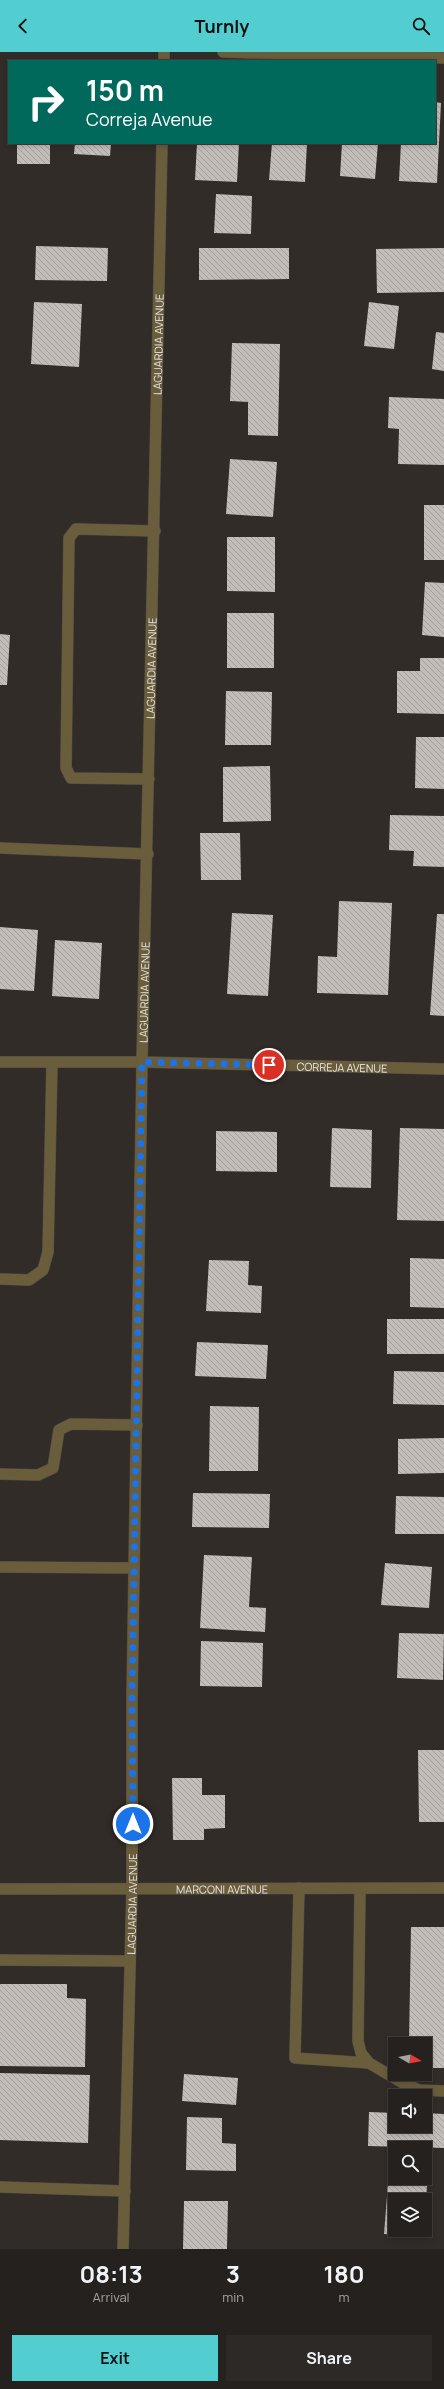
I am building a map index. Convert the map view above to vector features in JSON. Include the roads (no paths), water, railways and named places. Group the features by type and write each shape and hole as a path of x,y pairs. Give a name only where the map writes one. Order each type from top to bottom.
{"street":[{"path":"222,52 444,58"},
{"name":"LAGUARDIA AVENUE","path":"123,2249 132,1888 134,1568 142,1062 148,854 162,144"},
{"path":"149,779 71,778 66,768 69,538 76,529 155,531"},
{"path":"0,848 148,854"},
{"name":"CORREJA AVENUE","path":"0,1062 142,1062 444,1068"},
{"path":"0,1279 29,1280 43,1270 48,1252 52,1063"},
{"path":"0,1474 38,1474 53,1468 59,1430 71,1424 137,1425"},
{"path":"0,1567 134,1568"},
{"path":"299,1888 295,2058 369,2063 419,2090 444,2091"},
{"name":"MARCONI AVENUE","path":"0,1889 444,1888"},
{"path":"360,1889 358,2041 362,2053 369,2063"},
{"path":"0,1960 130,1961"},
{"path":"0,2187 125,2191"}]}
